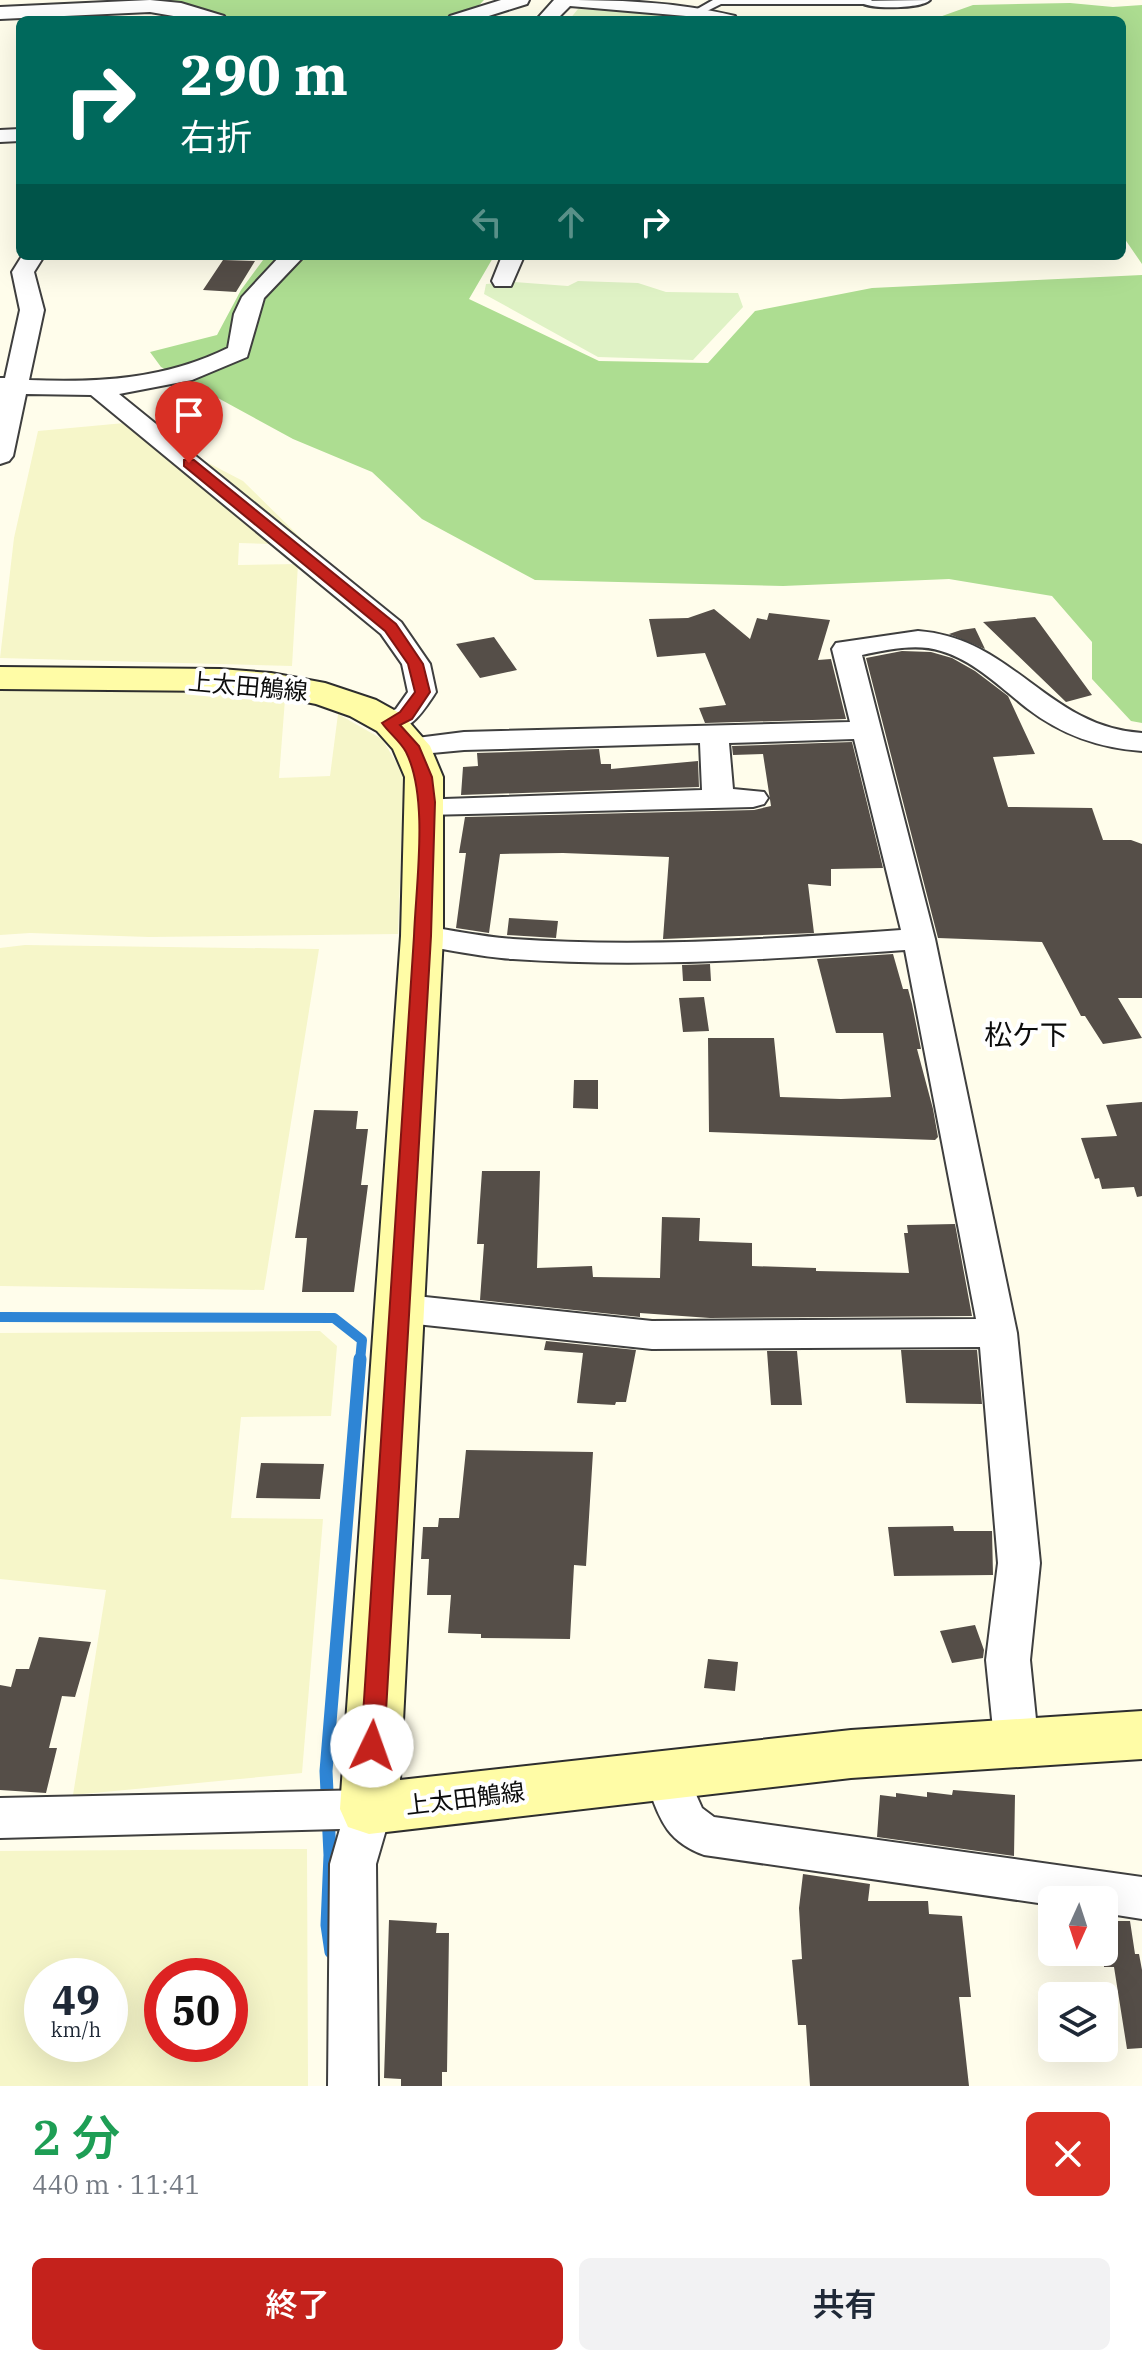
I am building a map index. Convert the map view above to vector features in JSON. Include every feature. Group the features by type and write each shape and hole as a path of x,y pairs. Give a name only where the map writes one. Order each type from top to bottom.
{"main road":[{"name":"上太田鵤線","path":"0,678 220,680 271,684 325,694 363,708 401,735 424,777 422,936 397,1308 369,1809 665,1774 1016,1739 1142,1735"}],"street":[{"path":"470,16 520,0"},
{"path":"549,16 565,0 712,16"},
{"path":"867,0 921,0"},
{"path":"0,13 52,16 150,6 181,9 204,16"},
{"path":"0,456 8,385 32,310 23,272 30,260"},
{"path":"8,385 55,390 97,388 158,380 210,365 239,352 245,334 245,315 252,298 289,260"},
{"path":"503,281 511,260"},
{"path":"97,388 391,628 416,664 422,692 406,715 401,735 464,741 864,730"},
{"path":"1016,1739 1008,1660 1019,1563 998,1333 919,939 846,649 910,639 959,647 986,662 1067,723 1115,741 1142,742"},
{"path":"714,734 718,799"},
{"path":"426,806 753,798"},
{"path":"422,936 512,949 604,952 820,946 919,939"},
{"path":"397,1308 652,1335 998,1333"},
{"path":"665,1774 685,1821 704,1835 1142,1898"},
{"path":"0,1818 369,1809 353,1864 353,2086"}],"lane":[{"path":"697,12 719,1 867,0"}],"green space":[{"path":"127,0 484,0 469,16 162,16"},
{"path":"973,5 1142,5 1142,264 1126,241 1126,16 942,16"},
{"path":"578,9 677,16 572,16"},
{"path":"263,260 492,260 469,299 599,361 708,363 755,311 872,288 1142,275 1142,723 1131,721 1092,679 1092,642 1052,596 949,579 783,586 535,580 422,519 372,472 293,439 161,367 150,352 217,335 241,290"},
{"path":"578,281 638,283 666,292 738,293 743,307 693,360 598,357 484,294 486,284 514,282 568,286"},
{"path":"146,421 172,444 243,481 308,545 239,543 238,565 298,564 292,666 0,658 14,538 38,431"},
{"path":"0,687 214,691 285,699 279,778 330,776 338,714 382,739 404,775 398,934 0,935"},
{"path":"25,945 319,949 264,1290 0,1286 0,948"},
{"path":"320,1331 337,1346 331,1416 241,1417 231,1518 323,1519 302,1773 73,1795 106,1590 0,1579 0,1333"},
{"path":"307,1849 308,2086 0,2086 0,1851"}],"building":[{"path":"223,260 255,261 236,292 203,290"},
{"path":"714,609 750,639 757,618 767,620 769,613 830,620 818,660 831,659 846,719 705,723 699,708 726,705 705,653 657,657 649,619 688,618"},
{"path":"1035,617 1092,695 1066,702 983,622"},
{"path":"975,628 985,649 949,634 961,630"},
{"path":"494,637 517,670 480,678 456,644"},
{"path":"902,651 931,652 952,658 1008,696 1035,754 993,757 1008,807 1092,808 1103,840 1131,840 1142,844 1142,998 1118,998 1142,1038 1103,1044 1085,1016 1081,1016 1042,942 938,938 866,658"},
{"path":"852,742 883,868 831,869 831,886 808,884 814,933 663,939 669,857 563,853 500,854 489,933 456,928 466,853 459,853 465,817 754,810 771,806 763,754 733,755 732,746"},
{"path":"599,749 601,764 611,764 611,769 698,761 699,787 461,795 463,767 478,766 477,753"},
{"path":"509,918 558,921 556,938 507,935"},
{"path":"893,954 903,989 908,989 912,1004 921,1049 917,1049 938,1137 935,1140 709,1132 708,1038 774,1038 780,1097 891,1097 883,1033 836,1033 817,959"},
{"path":"710,964 711,981 683,981 682,965"},
{"path":"704,997 709,1031 683,1032 679,998"},
{"path":"574,1080 598,1080 598,1109 573,1108"},
{"path":"1142,1102 1142,1196 1137,1197 1134,1187 1102,1189 1099,1178 1095,1179 1081,1138 1117,1136 1106,1105"},
{"path":"314,1110 358,1111 356,1129 368,1129 361,1185 368,1185 354,1292 302,1292 307,1238 295,1238"},
{"path":"482,1171 540,1171 537,1268 592,1266 593,1277 660,1278 662,1217 700,1218 699,1241 752,1243 752,1266 816,1268 816,1271 909,1273 904,1233 908,1233 907,1225 955,1224 972,1316 710,1318 640,1313 640,1317 480,1300 484,1244 477,1244"},
{"path":"546,1341 636,1350 626,1402 616,1402 615,1405 577,1403 583,1353 544,1350"},
{"path":"901,1350 977,1350 982,1404 906,1403"},
{"path":"767,1351 797,1351 802,1405 771,1405"},
{"path":"466,1450 593,1452 586,1566 574,1565 570,1639 481,1638 481,1634 448,1633 451,1595 427,1595 429,1559 421,1559 423,1527 438,1527 439,1518 459,1518"},
{"path":"261,1463 324,1464 320,1499 256,1498"},
{"path":"953,1526 954,1531 992,1531 993,1575 894,1576 888,1527"},
{"path":"975,1625 984,1650 983,1658 952,1663 940,1631"},
{"path":"39,1637 91,1642 75,1697 62,1696 49,1748 57,1748 46,1793 0,1790 0,1685 11,1687 16,1669 29,1669"},
{"path":"708,1659 738,1662 735,1691 704,1688"},
{"path":"953,1790 1015,1795 1014,1856 877,1837 880,1795 896,1797 896,1793 927,1797 927,1792 952,1795"},
{"path":"803,1874 870,1884 868,1901 928,1901 929,1914 962,1916 971,1997 959,1997 969,2086 810,2086 806,2025 798,2025 792,1960 802,1959 799,1908"},
{"path":"389,1920 437,1923 436,1933 449,1933 447,2072 442,2072 442,2086 401,2086 401,2079 384,2078"},
{"path":"1118,1921 1130,1921 1135,1954 1139,1954 1142,1970 1142,2048 1127,2049 1114,1967 1104,1967 1118,1966"}],"waterway":[{"path":"0,1317 334,1318 362,1340 360,1361"},
{"path":"331,1952 327,1925 330,1855 326,1771 360,1359"}],"district":[{"name":"松ケ下","path":"1026,1034"}],"route":[{"path":"189,463 391,628 416,664 422,692 417,704 406,715 390,723 411,746 424,777 426,802 422,936 372,1746"}]}
